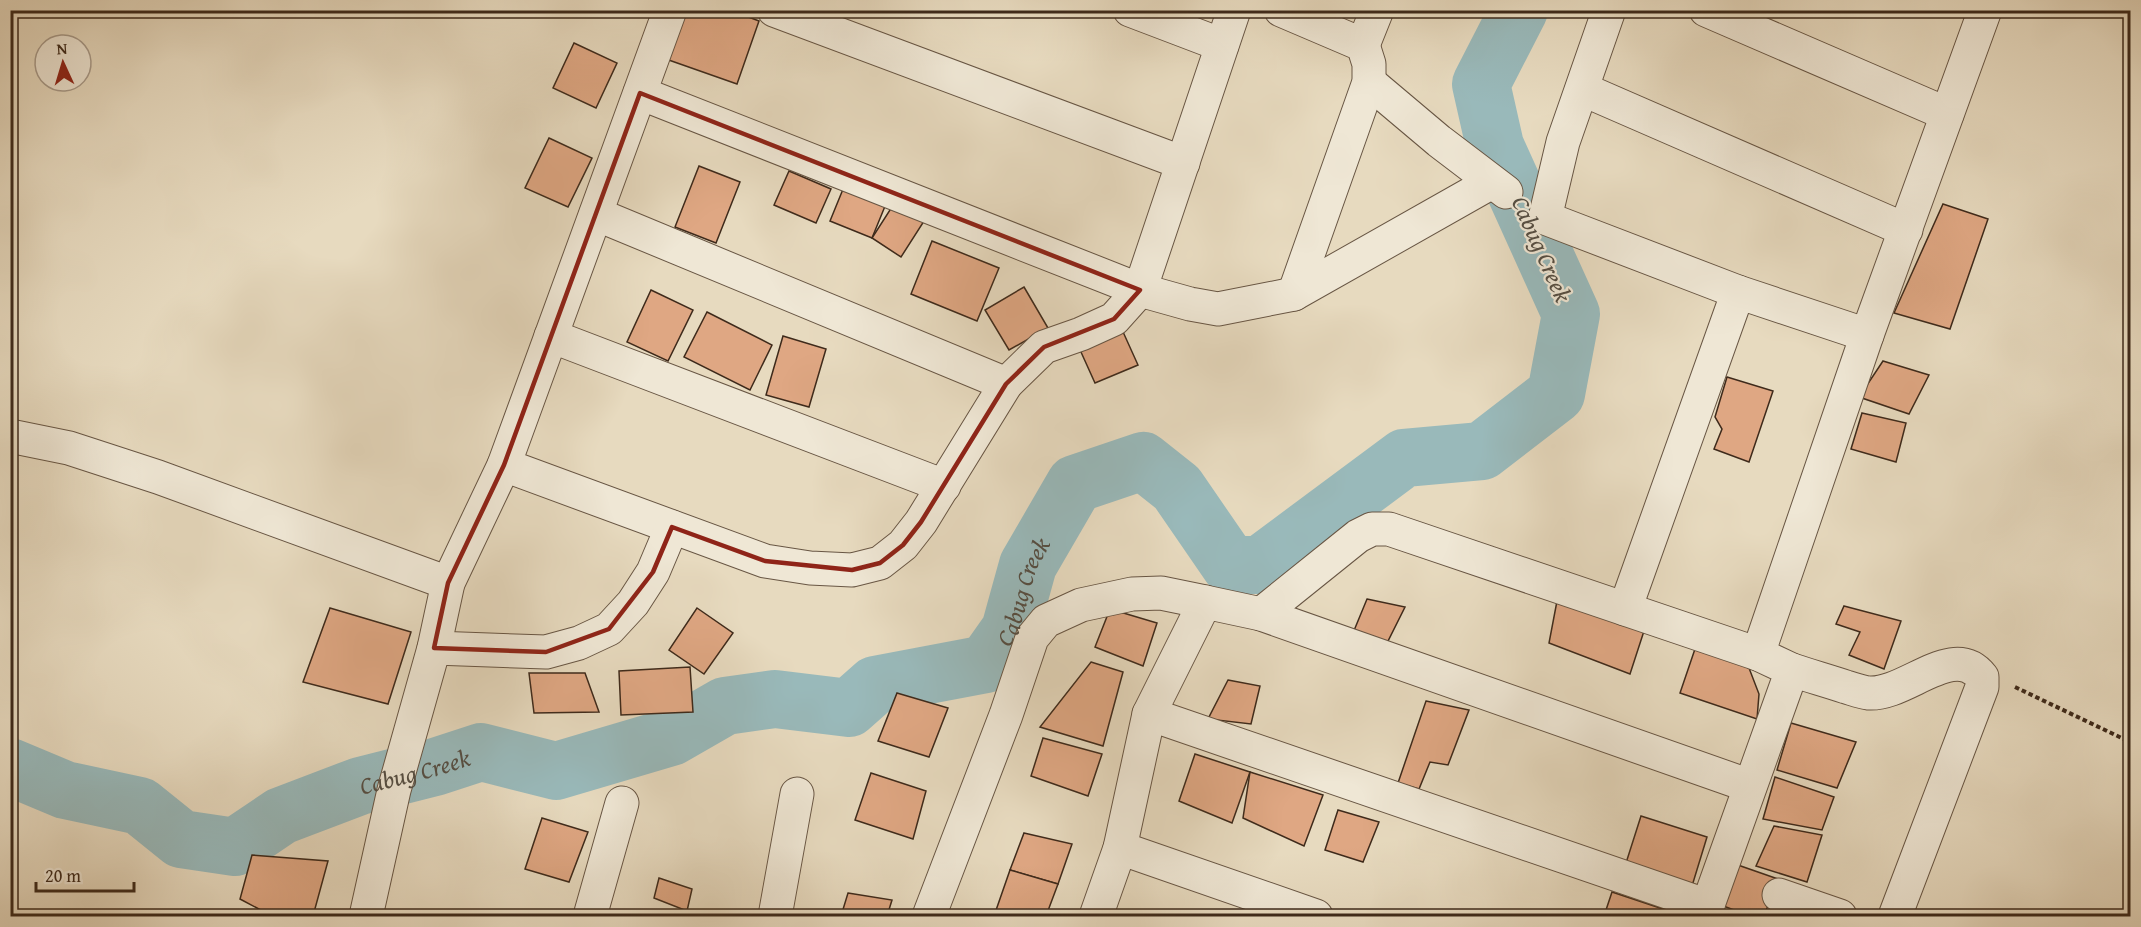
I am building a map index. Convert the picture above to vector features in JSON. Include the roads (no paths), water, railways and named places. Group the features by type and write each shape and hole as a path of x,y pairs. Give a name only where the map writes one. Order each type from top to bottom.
{"street":[{"path":"366,916 397,777 434,648 448,583 504,465 670,10"},
{"path":"774,10 1183,163"},
{"path":"1130,10 1222,45"},
{"path":"504,465 765,561 810,568 852,570 880,563 903,545 944,486 1006,384 1044,347 1114,319 1140,290 1234,10"},
{"path":"1281,10 1363,45"},
{"path":"1294,294 1369,82 1369,64 1363,45 1377,10"},
{"path":"1609,10 1563,142 1545,218 1738,292 1867,335"},
{"path":"1706,10 1947,114"},
{"path":"1758,654 1867,335 1985,10"},
{"path":"640,93 1140,290 1218,309 1294,294 1499,187 1369,82"},
{"path":"1582,89 1906,230"},
{"path":"596,214 1006,384"},
{"path":"1625,609 1738,292"},
{"path":"551,336 944,486"},
{"path":"10,436 69,448 158,477 448,583"},
{"path":"434,648 546,652 579,643 609,628 633,603 653,572 672,527"},
{"path":"1261,614 1358,536 1372,529 1389,529 1758,654 1792,670 1867,693 1887,692 1943,666 1958,663 1974,667 1982,677 1982,687 1895,916"},
{"path":"929,916 1006,715 1032,638 1046,621 1081,605 1132,594 1161,593 1261,614 1750,786"},
{"path":"1096,916 1120,848 1149,714 1205,602"},
{"path":"1149,714 1706,911 1792,670"},
{"path":"775,916 797,794"},
{"path":"590,916 622,803"},
{"path":"1120,848 1316,916"},
{"path":"1779,895 1840,916"}],"waterway":[{"name":"Cabug Creek","path":"10,767 65,790 140,806 181,839 235,847 281,816 360,786 435,767 481,752 556,771 671,737 725,706 775,699 849,708 875,685 986,664 1010,630 1028,565 1075,484 1143,461 1177,488 1230,565 1260,565 1404,458 1482,451 1556,394 1571,314 1495,146 1481,84 1519,10"}]}
